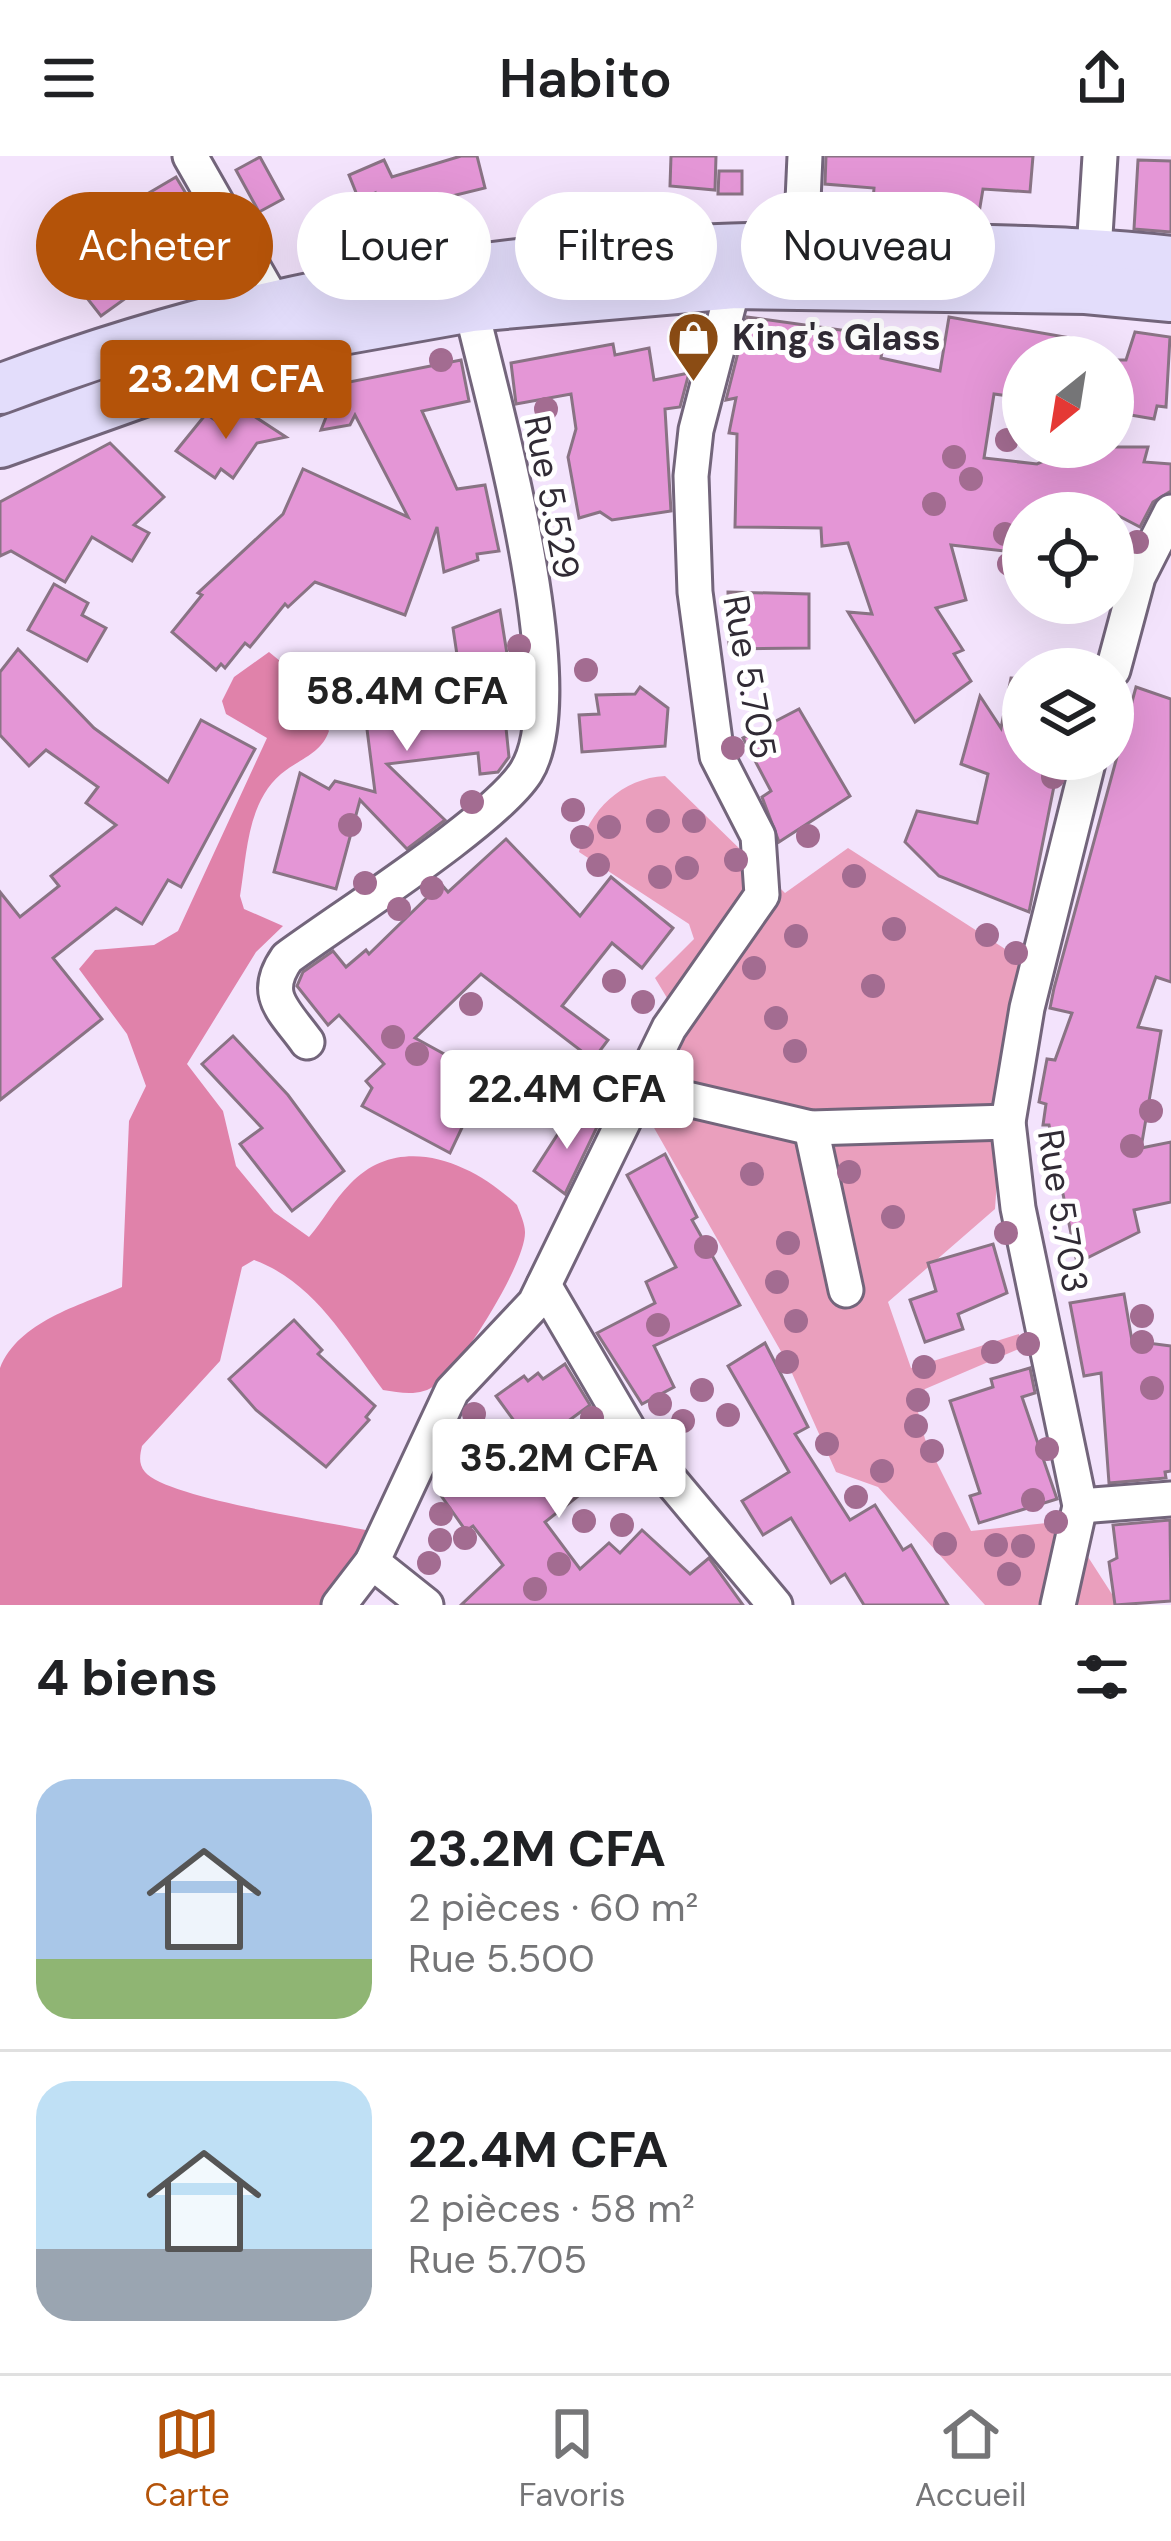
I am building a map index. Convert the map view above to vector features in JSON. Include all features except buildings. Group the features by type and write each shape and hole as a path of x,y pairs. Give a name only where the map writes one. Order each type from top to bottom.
{"main road":[{"path":"995,249 1094,251 1171,261"},
{"path":"491,284 741,252"},
{"path":"491,287 734,284 1086,289 1171,297"},
{"path":"0,389 101,350 399,300"},
{"path":"0,442 285,322"}],"street":[{"path":"190,156 285,322"},
{"path":"804,192 806,156"},
{"path":"1094,251 1100,156"},
{"name":"Rue 5.705","path":"340,1605 372,1562 452,1391 535,1303 669,1028 762,895 758,836 717,756 695,592 693,453 734,284"},
{"name":"Rue 5.529","path":"307,1042 275,997 274,977 287,958 495,804 526,773 535,749 543,690 528,575 506,451 469,300"},
{"path":"1119,648 1138,577 1171,512"},
{"name":"Rue 5.703","path":"1058,1605 1072,1563 1080,1506 1018,1208 1008,1122 1027,1008 1084,780"},
{"path":"640,1088 811,1128 1008,1122"},
{"path":"811,1128 847,1290"},
{"path":"544,1286 630,1432 775,1605"},
{"path":"1080,1506 1171,1499"},
{"path":"372,1562 426,1605"}],"shaded area":[{"path":"269,652 291,670 329,731 321,745 281,774 261,799 250,830 240,896 244,909 283,926 256,952 187,1064 223,1111 236,1166 274,1212 309,1237 344,1190 369,1168 412,1156 457,1165 499,1189 517,1205 525,1229 523,1247 491,1313 461,1357 437,1384 411,1393 383,1390 311,1298 254,1260 242,1267 220,1361 142,1446 140,1463 145,1472 183,1491 370,1531 343,1605 0,1605 0,1368 21,1338 36,1327 122,1287 129,1121 146,1086 127,1034 79,969 95,950 154,945 178,931 267,738 226,714 222,701 234,677"},
{"path":"665,776 785,893 848,848 1027,963 1006,1048 995,1209 888,1302 911,1368 1019,1334 1021,1348 925,1389 916,1404 925,1439 971,1531 1056,1522 1070,1529 1119,1605 985,1605 878,1487 836,1472 787,1362 653,1126 687,1031 655,978 694,939 689,924 579,852 590,823 610,799 635,783"}],"place":[{"name":"King's Glass","path":"693,383"}]}
